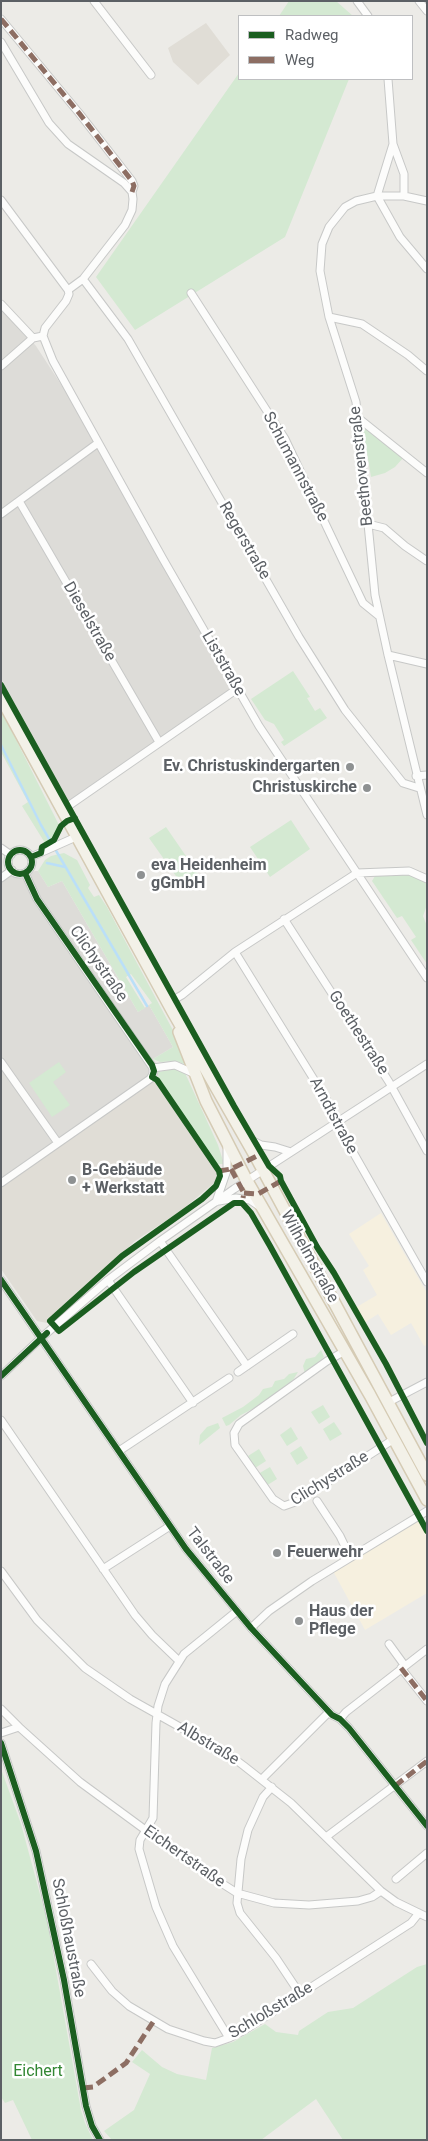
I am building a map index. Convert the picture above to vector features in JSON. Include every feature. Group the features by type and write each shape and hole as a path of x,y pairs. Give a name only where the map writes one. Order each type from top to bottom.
{"main road":[{"name":"Wilhelmstraße","path":"1,698 170,1007 244,1135 427,1475"},
{"path":"170,1007 195,1074 260,1206 346,1351 427,1500"}],"street":[{"path":"94,1 151,75"},
{"path":"358,1 367,15"},
{"path":"419,1 427,11"},
{"path":"1,19 79,113 134,186 132,210 126,225 83,280 68,290"},
{"path":"1,42 49,123 68,144 124,183 132,192"},
{"path":"388,80 393,144 404,174 404,196"},
{"path":"393,144 377,196 400,237 427,269"},
{"name":"Beethovenstraße","path":"427,201 404,196 377,196 356,201 345,207 329,227 322,244 320,271 329,317 356,402 379,616 416,776 427,815"},
{"path":"1,200 68,290 66,301 45,328 43,336 33,338 1,366"},
{"name":"Regerstraße","path":"83,280 128,339 299,637 345,710 403,783 419,788"},
{"name":"Schumannstraße","path":"191,293 285,439 363,603 379,616"},
{"path":"1,304 33,338"},
{"path":"329,317 362,324 408,355 427,371"},
{"name":"Liststraße","path":"43,336 53,361 98,443 259,726 427,978"},
{"path":"357,417 427,473"},
{"path":"1,514 98,443"},
{"name":"Dieselstraße","path":"19,501 159,742"},
{"path":"368,524 384,528 427,561"},
{"path":"388,654 427,664"},
{"path":"61,810 237,689"},
{"path":"416,776 427,775"},
{"path":"31,857 76,837"},
{"path":"1,848 11,854"},
{"path":"20,850 27,852 31,857 31,866 25,873 17,873 12,870 9,862 11,854 20,850"},
{"path":"1,878 12,870"},
{"path":"170,1007 235,952 284,918 356,873 409,871 427,879"},
{"name":"Clichystraße","path":"25,873 37,899 153,1068"},
{"name":"Goethestraße","path":"284,918 392,1087 427,1151"},
{"name":"Arndtstraße","path":"235,952 331,1107 337,1123 427,1282"},
{"path":"1,1062 58,1143"},
{"path":"1,1376 41,1338 108,1280 160,1240 263,1170 427,1064"},
{"path":"1,1182 150,1079 153,1068 175,1065 195,1074"},
{"path":"244,1135 261,1145 291,1152"},
{"path":"216,1202 227,1170 227,1142"},
{"path":"216,1202 236,1198 250,1200 260,1206"},
{"path":"160,1240 247,1366"},
{"name":"Talstraße","path":"1,1280 170,1526 209,1579 251,1628 329,1712 340,1719 427,1826"},
{"path":"108,1280 193,1403"},
{"path":"238,1372 293,1334"},
{"name":"Clichystraße","path":"346,1351 327,1362 239,1424 233,1436 235,1445 273,1499 284,1506 298,1501 394,1439"},
{"path":"119,1451 229,1378"},
{"path":"389,1402 427,1382"},
{"path":"1,1420 103,1569 146,1628 179,1661"},
{"path":"317,1502 340,1536 350,1558"},
{"path":"251,1628 284,1600 427,1511"},
{"path":"103,1569 170,1526"},
{"name":"Albstraße","path":"1,1571 37,1620 75,1659 120,1693 228,1754 262,1779 326,1837 381,1891 419,1913"},
{"path":"229,2038 181,1962 164,1929 147,1882 140,1854 140,1840 153,1818 157,1714 165,1684 179,1661 191,1648 237,1611"},
{"path":"388,1644 427,1701"},
{"path":"340,1719 427,1648"},
{"name":"Eichertstraße","path":"1,1708 18,1727 70,1774 146,1831 237,1893 274,1903 309,1905 358,1901 372,1898 381,1891"},
{"path":"262,1779 329,1712"},
{"path":"1,1733 18,1727"},
{"name":"Schloßhaustraße","path":"1,1743 36,1851 64,1980 86,2106 92,2126 100,2140"},
{"path":"326,1837 427,1761"},
{"path":"272,1787 263,1797 248,1830 241,1858 237,1903 240,1913 276,1958 300,1994"},
{"path":"396,1879 427,1853"},
{"path":"419,1913 427,1916"},
{"name":"Schloßstraße","path":"91,1964 122,2002 153,2022 185,2036 215,2043 229,2038 300,1994 411,1923 419,1913"}],"shaded area":[{"path":"206,23 230,55 198,85 173,62 168,48"},
{"path":"1,308 36,346 99,443 242,690 65,806 1,687"},
{"path":"38,871 48,887 62,881 138,1012 149,1005 173,1047 153,1059 161,1070 154,1081 1,1187 1,883 11,876 22,879"},
{"path":"154,1081 215,1169 217,1173 215,1182 182,1210 135,1241 47,1323 37,1321 1,1269 1,1187"},
{"path":"381,1213 427,1293 427,1345 424,1346 411,1323 391,1335 378,1314 364,1323 355,1308 377,1295 363,1270 369,1266 349,1234"},
{"path":"419,1520 427,1533 427,1593 365,1630 333,1571"}],"green space":[{"path":"289,1 336,1 352,15 280,15"},
{"path":"238,74 238,80 349,80 285,237 135,330 96,277"},
{"path":"362,423 403,458 395,467 385,473 371,477"},
{"path":"293,671 310,697 307,698 315,711 320,708 327,718 284,746 281,742 284,740 274,724 265,720 251,699"},
{"path":"1,710 59,825 55,836 45,843 22,806 28,802 1,752"},
{"path":"291,820 310,849 270,877 250,847"},
{"path":"166,827 199,875 183,886 149,838"},
{"path":"64,853 77,860 90,885 88,888 94,897 99,895 107,907 176,1036 185,1062 184,1064 176,1061 160,1062 153,1059 173,1047 149,1005 152,1003 131,974 126,977 145,1008 138,1012 62,881 48,887 38,871 45,860 51,856"},
{"path":"408,874 427,882 427,905 423,916 427,926 427,964 411,940 416,937 402,916 397,918 372,881 375,876"},
{"path":"59,1062 66,1072 53,1082 70,1105 52,1117 29,1083"},
{"path":"177,1068 185,1073 218,1145 224,1164 216,1164 161,1084 159,1072"},
{"path":"321,1350 324,1357 305,1374 303,1366 306,1359 315,1357"},
{"path":"298,1372 293,1380 262,1404 241,1415 226,1426 222,1418 243,1407 259,1395 263,1389 272,1387 275,1381"},
{"path":"323,1405 330,1417 319,1424 311,1412"},
{"path":"334,1422 342,1434 330,1441 323,1429"},
{"path":"218,1423 220,1428 199,1445 200,1435 207,1427"},
{"path":"291,1427 298,1439 287,1446 280,1435"},
{"path":"301,1446 308,1458 297,1465 290,1453"},
{"path":"259,1449 266,1461 255,1468 248,1456"},
{"path":"270,1467 277,1479 266,1486 258,1474"},
{"name":"Eichert","path":"1,1769 21,1824 47,1920 81,2110 93,2140 32,2140 13,2100 5,2103 1,2097"},
{"path":"427,1964 427,2140 343,2140 316,2099 261,2140 112,2140 104,2131 134,2110 150,2074 132,2062 142,2050 162,2067 177,2074 206,2080 212,2048 233,2042 265,2024 276,2032 298,2035 299,2031 328,2012 353,2008 417,1967"}],"waterway":[{"path":"1,745 41,825 147,1006"},
{"path":"47,863 65,867"}],"marked path":[{"path":"1,19 79,113 132,181 134,186 132,192"},
{"path":"219,1171 231,1169 263,1153"},
{"path":"231,1169 244,1193 243,1198"},
{"path":"244,1193 258,1194 281,1181"},
{"path":"401,1668 427,1701"},
{"path":"395,1786 427,1761"},
{"path":"83,2088 93,2087 126,2063 153,2022"}],"cycle path":[{"path":"1,685 234,1106 269,1166 280,1176 317,1247 386,1364 427,1443"},
{"path":"31,857 41,853 42,847 54,840 61,826 75,818"},
{"path":"20,850 28,854 32,862 28,870 20,874 12,870 8,862 12,854 20,850"},
{"path":"25,873 37,899 152,1065 154,1071 152,1077 157,1080 219,1171 220,1176 216,1186 202,1199 122,1256 50,1321 59,1331 134,1272 234,1203 242,1203 251,1213 270,1246 427,1531"},
{"path":"1,1280 186,1549 251,1628 332,1715 340,1719 349,1728 427,1826"},
{"path":"1,1376 47,1333"},
{"path":"1,1743 36,1851 64,1980 86,2106 92,2126 100,2140"}],"place":[{"name":"Ev. Christuskindergarten","path":"350,767"},
{"name":"Christuskirche","path":"367,788"},
{"name":"eva Heidenheim gGmbH","path":"141,875"},
{"name":"B-Gebäude + Werkstatt","path":"72,1180"},
{"name":"Feuerwehr","path":"277,1553"},
{"name":"Haus der Pflege","path":"299,1621"}]}
